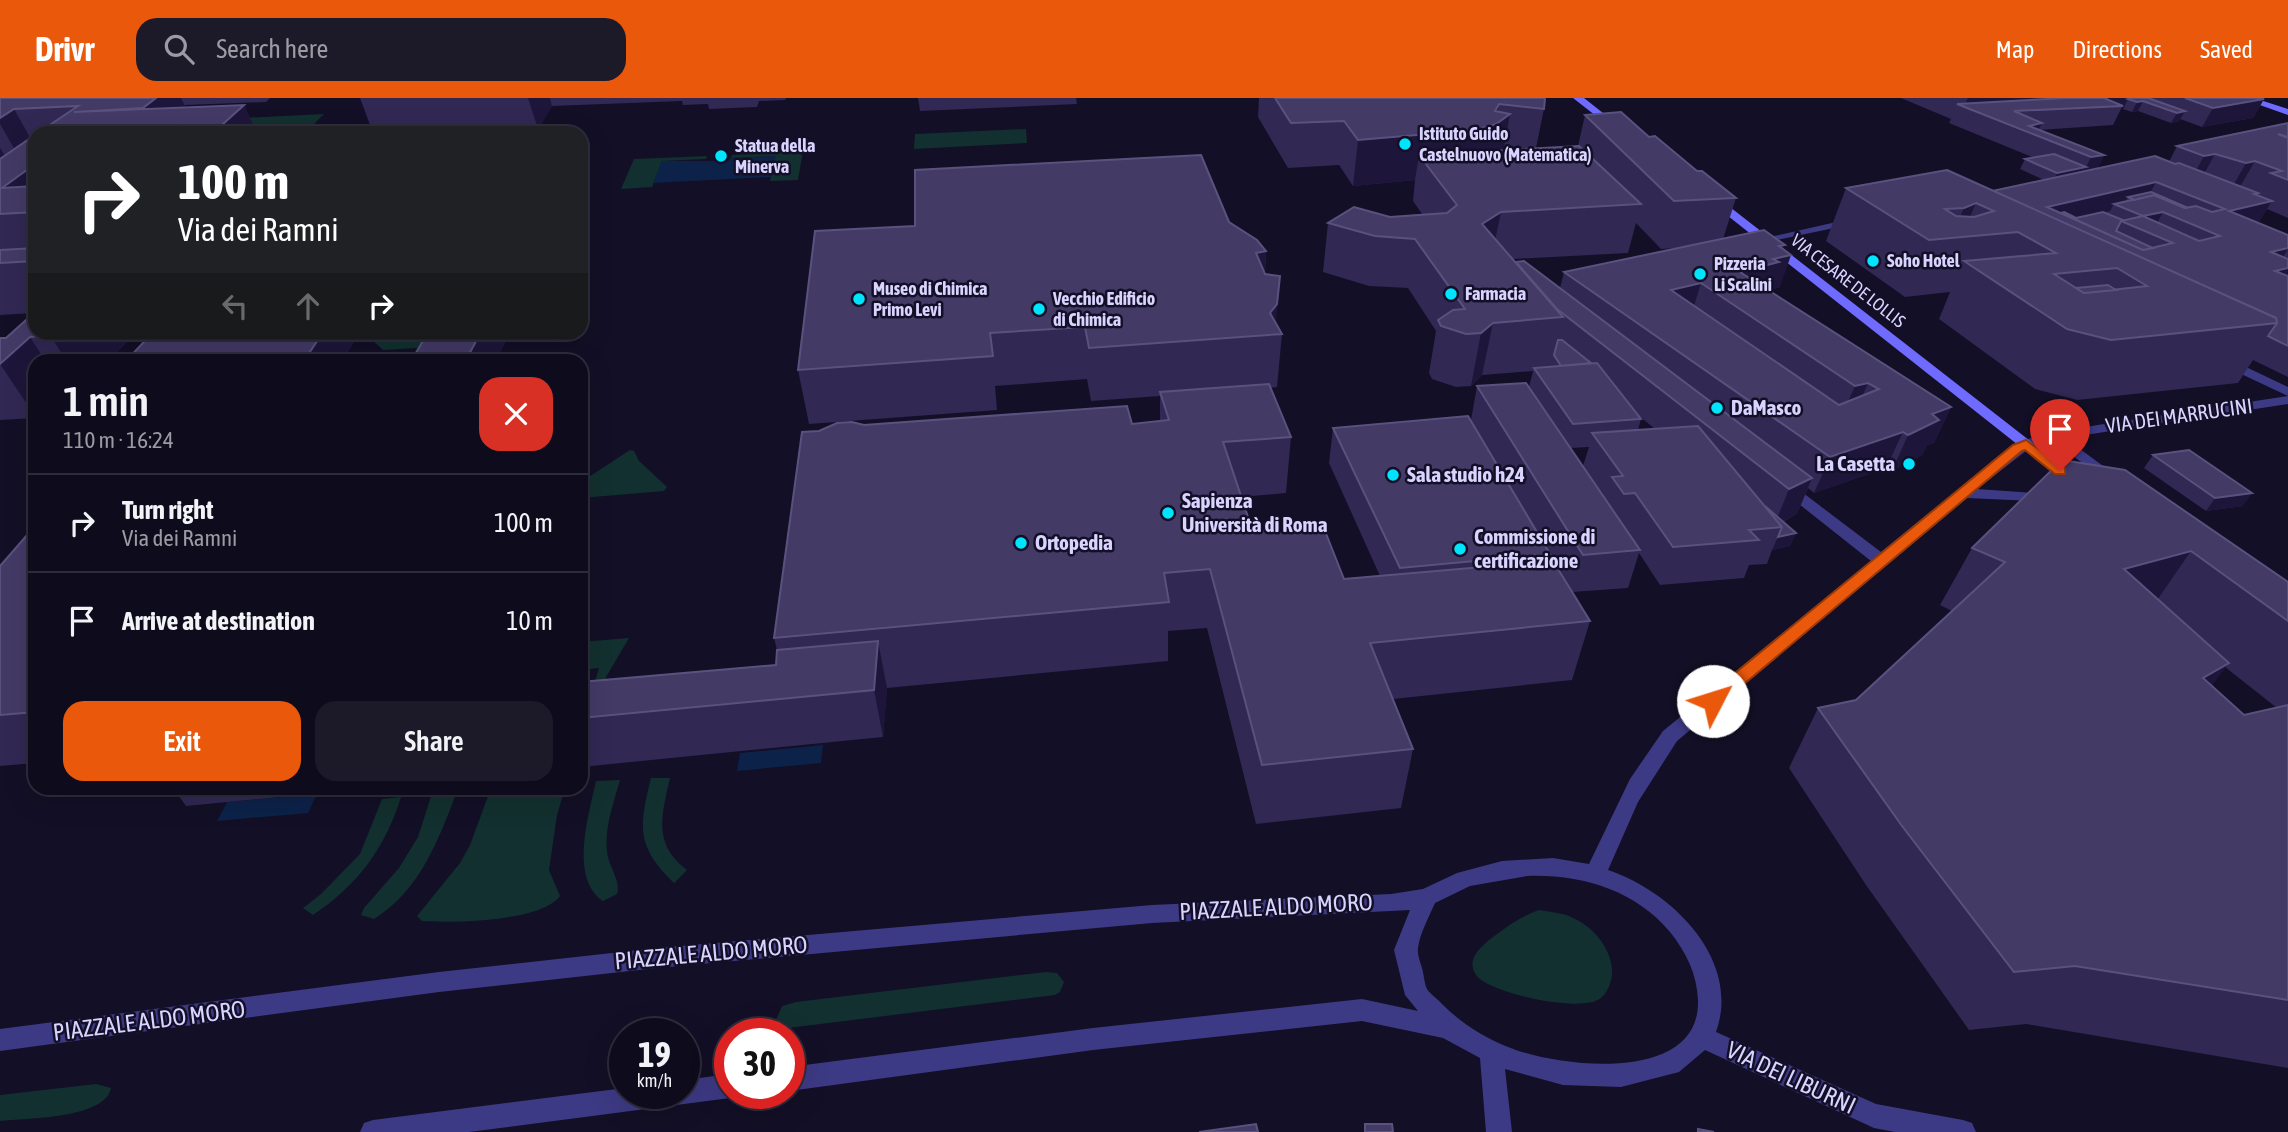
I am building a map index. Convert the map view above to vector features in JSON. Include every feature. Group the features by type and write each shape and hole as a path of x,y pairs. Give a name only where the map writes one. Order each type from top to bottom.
{"main road":[{"path":"1578,98 1628,136"},
{"path":"2245,98 2288,112"},
{"name":"VIA CESARE DE LOLLIS","path":"1702,191 1767,239 2091,495"}],"street":[{"path":"1767,239 1861,219"},
{"path":"2215,356 2288,392"},
{"name":"VIA DEI MARRUCINI","path":"1596,874 1633,792 1655,754 1670,736 2026,444 2052,436 2288,400"},
{"path":"2052,436 2119,485"},
{"path":"1776,480 1882,561"},
{"path":"1963,493 2003,494 2062,502"},
{"name":"PIAZZALE ALDO MORO","path":"0,1040 581,965 1143,915 1334,906 1426,898 1468,878 1526,866 1566,868 1596,874 1639,893 1658,905 1693,946 1706,976 1710,998 1709,1018 1702,1037 1691,1053 1676,1065 1626,1079 1580,1080 1492,1058 1446,1030 1426,1010 1415,990 1405,954 1410,925 1426,898"},
{"name":"PIAZZALE ALDO MORO","path":"805,1077 1093,1039 1362,1010 1388,1014 1446,1030"},
{"name":"VIA DEI LIBURNI","path":"1702,1037 1874,1116 1963,1132"},
{"path":"1492,1058 1499,1132"},
{"path":"373,1132 490,1124 609,1104"}],"green space":[{"path":"324,114 312,126 195,126 202,120"},
{"path":"1026,129 1027,143 914,149 915,134"},
{"path":"803,151 798,180 770,181 775,156 731,158 732,155"},
{"path":"707,156 706,159 662,161 652,187 621,189 634,159"},
{"path":"372,340 437,340 419,354 414,354 417,348 383,350"},
{"path":"630,450 634,451 639,461 667,487 664,491 588,497 588,477"},
{"path":"629,638 599,689 592,692 599,668 588,669 588,641"},
{"path":"651,778 670,778 664,804 664,839 668,850 687,870 674,883 653,858 644,835 644,810"},
{"path":"620,780 607,838 608,857 618,890 617,894 603,901 593,891 587,877 584,862 586,827 596,781"},
{"path":"431,795 456,795 435,844 416,878 390,907 374,919 361,915 399,868 418,837"},
{"path":"488,795 563,795 557,815 549,870 560,896 550,905 516,916 496,919 422,921 417,916 460,863 470,845"},
{"path":"401,797 387,833 356,878 313,915 303,908 321,894 360,854 382,799"},
{"path":"1539,910 1571,917 1585,925 1602,943 1608,953 1612,976 1602,997 1592,1002 1577,1004 1537,1000 1498,989 1476,975 1472,964 1481,947 1513,923"},
{"path":"1046,972 1057,973 1064,982 1060,992 1055,995 805,1026 805,1018 777,1018 782,1006 796,1002"},
{"path":"96,1084 111,1088 106,1098 95,1106 63,1115 0,1121 0,1095"}],"water":[{"path":"776,156 771,177 653,183 662,161 728,161 731,158"},
{"path":"823,745 821,763 737,771 740,753"},
{"path":"317,795 308,813 217,821 227,802"}],"building":[{"path":"0,98 156,98 143,108 74,112 244,105 221,126 48,126 78,106 14,109 0,118"},
{"path":"1275,98 1545,98 1544,109 1499,104 1495,111 1510,114 1496,124 1475,130 1358,140 1344,121 1291,123"},
{"path":"2104,98 2123,106 2014,111 2042,123 2029,126 2104,155 2091,157 1957,104"},
{"path":"2148,98 2185,111 2177,113 2143,101 2128,99"},
{"path":"2185,98 2261,98 2264,99 2213,108"},
{"path":"1621,112 1649,137 1655,136 1697,171 1702,171 1736,198 1674,201 1585,115"},
{"path":"2288,123 2288,137 2278,134 2288,138 2288,180 2271,173 2282,171 2255,161 2246,163 2215,154 2204,156 2177,146"},
{"path":"28,140 28,169 2,188 28,186 28,212 0,214 0,159"},
{"path":"1579,146 1641,204 1501,212 1482,224 1563,317 1493,323 1481,333 1466,334 1441,326 1438,320 1453,310 1465,309 1415,239 1375,236 1328,223 1354,207 1390,217 1447,213 1457,205 1419,155"},
{"path":"2054,154 2086,167 2057,173 2025,159"},
{"name":"Vecchio Edificio di Chimica","path":"1201,155 1229,222 1257,240 1266,251 1256,253 1265,274 1280,276 1277,304 1270,313 1282,334 1089,348 1085,327 990,333 993,356 798,370 815,231 915,226 915,170"},
{"path":"2155,156 2258,193 2254,194 2272,201 2229,211 2288,235 2288,248 2271,252 2288,259 2288,268 2275,271 2288,276 2288,346 2268,336 2277,323 2276,318 1992,191","holes":["2156,182 2225,209 2212,212 2196,206 2185,208 2154,195 2114,204 2143,216 2121,221 2173,243 2143,250 2047,207","2163,212 2220,236 2199,241 2143,216"]},
{"path":"1947,170 2276,318 2277,323 2111,340 2067,329 1964,261 2056,253 2018,232 1929,240 1846,188","holes":["1976,203 1994,211 1974,217 1956,216 1945,209 1964,208","2117,268 2147,286 2084,293 2054,274"]},
{"path":"2151,192 2188,208 2154,195 2134,200 2128,197"},
{"path":"2103,212 2123,220 2116,231 2153,248 2143,250 2061,213 2076,218"},
{"path":"1764,230 1785,245 1779,246 1791,255 1773,259 1779,262 1740,272 1951,407 1932,414 1939,420 1908,435 1903,432 1830,457 1564,272","holes":["1701,283 1855,386 1868,383 1879,389 1839,405 1671,290"]},
{"path":"28,248 28,261 0,263 0,250"},
{"path":"1524,261 1812,478 1789,489 1557,309 1516,262"},
{"path":"2108,285 2116,290 2084,293 2076,288"},
{"path":"28,318 28,339 0,364 0,338 6,338"},
{"path":"146,340 318,340 309,354 133,354"},
{"path":"423,340 477,340 469,354 394,354 416,353"},
{"path":"1558,340 1562,340 1591,363 1561,366 1554,355"},
{"path":"1597,363 1641,419 1573,424 1534,368"},
{"path":"1526,383 1640,550 1583,555 1477,386"},
{"path":"1269,384 1291,437 1223,442 1253,532 1323,526 1344,579 1553,561 1590,621 1370,643 1413,749 1262,765 1210,569 1164,573 1169,602 774,638 802,432 819,431 837,423 852,422 864,425 1127,406 1132,424 1169,420 1160,392"},
{"path":"1468,416 1550,554 1400,568 1333,428"},
{"path":"1698,426 1782,527 1749,530 1759,540 1673,547 1635,493 1624,494 1612,477 1623,476 1592,433"},
{"path":"2189,450 2252,493 2215,498 2153,455"},
{"path":"2062,460 2125,470 2288,582 2288,621 2191,551 2124,569 2229,663 2203,678 2244,715 2288,705 2288,1000 2075,966 2014,972 1902,826 1818,708 1856,700 2005,562 1972,548"},
{"path":"1765,506 1796,533 1778,537 1782,527"},
{"path":"28,534 28,713 0,715 0,566"},
{"path":"878,641 874,690 588,717 588,681 776,665 777,650"},
{"path":"1256,1124 1258,1132 1199,1132"},
{"path":"1365,1124 1392,1124 1393,1132 1365,1132"}],"place":[{"name":"Istituto Guido Castelnuovo (Matematica)","path":"1405,144"},
{"name":"Statua della Minerva","path":"721,156"},
{"name":"Soho Hotel","path":"1873,261"},
{"name":"Pizzeria Li Scalini","path":"1700,274"},
{"name":"Farmacia","path":"1451,294"},
{"name":"Museo di Chimica Primo Levi","path":"859,299"},
{"name":"Vecchio Edificio di Chimica","path":"1039,309"},
{"name":"DaMasco","path":"1717,408"},
{"name":"La Casetta","path":"1909,464"},
{"name":"Sala studio h24","path":"1393,475"},
{"name":"Sapienza Università di Roma","path":"1168,513"},
{"name":"Ortopedia","path":"1021,543"},
{"name":"Commissione di certificazione","path":"1460,549"}],"route":[{"path":"1713,701 2018,448 2026,444 2060,471"}]}
